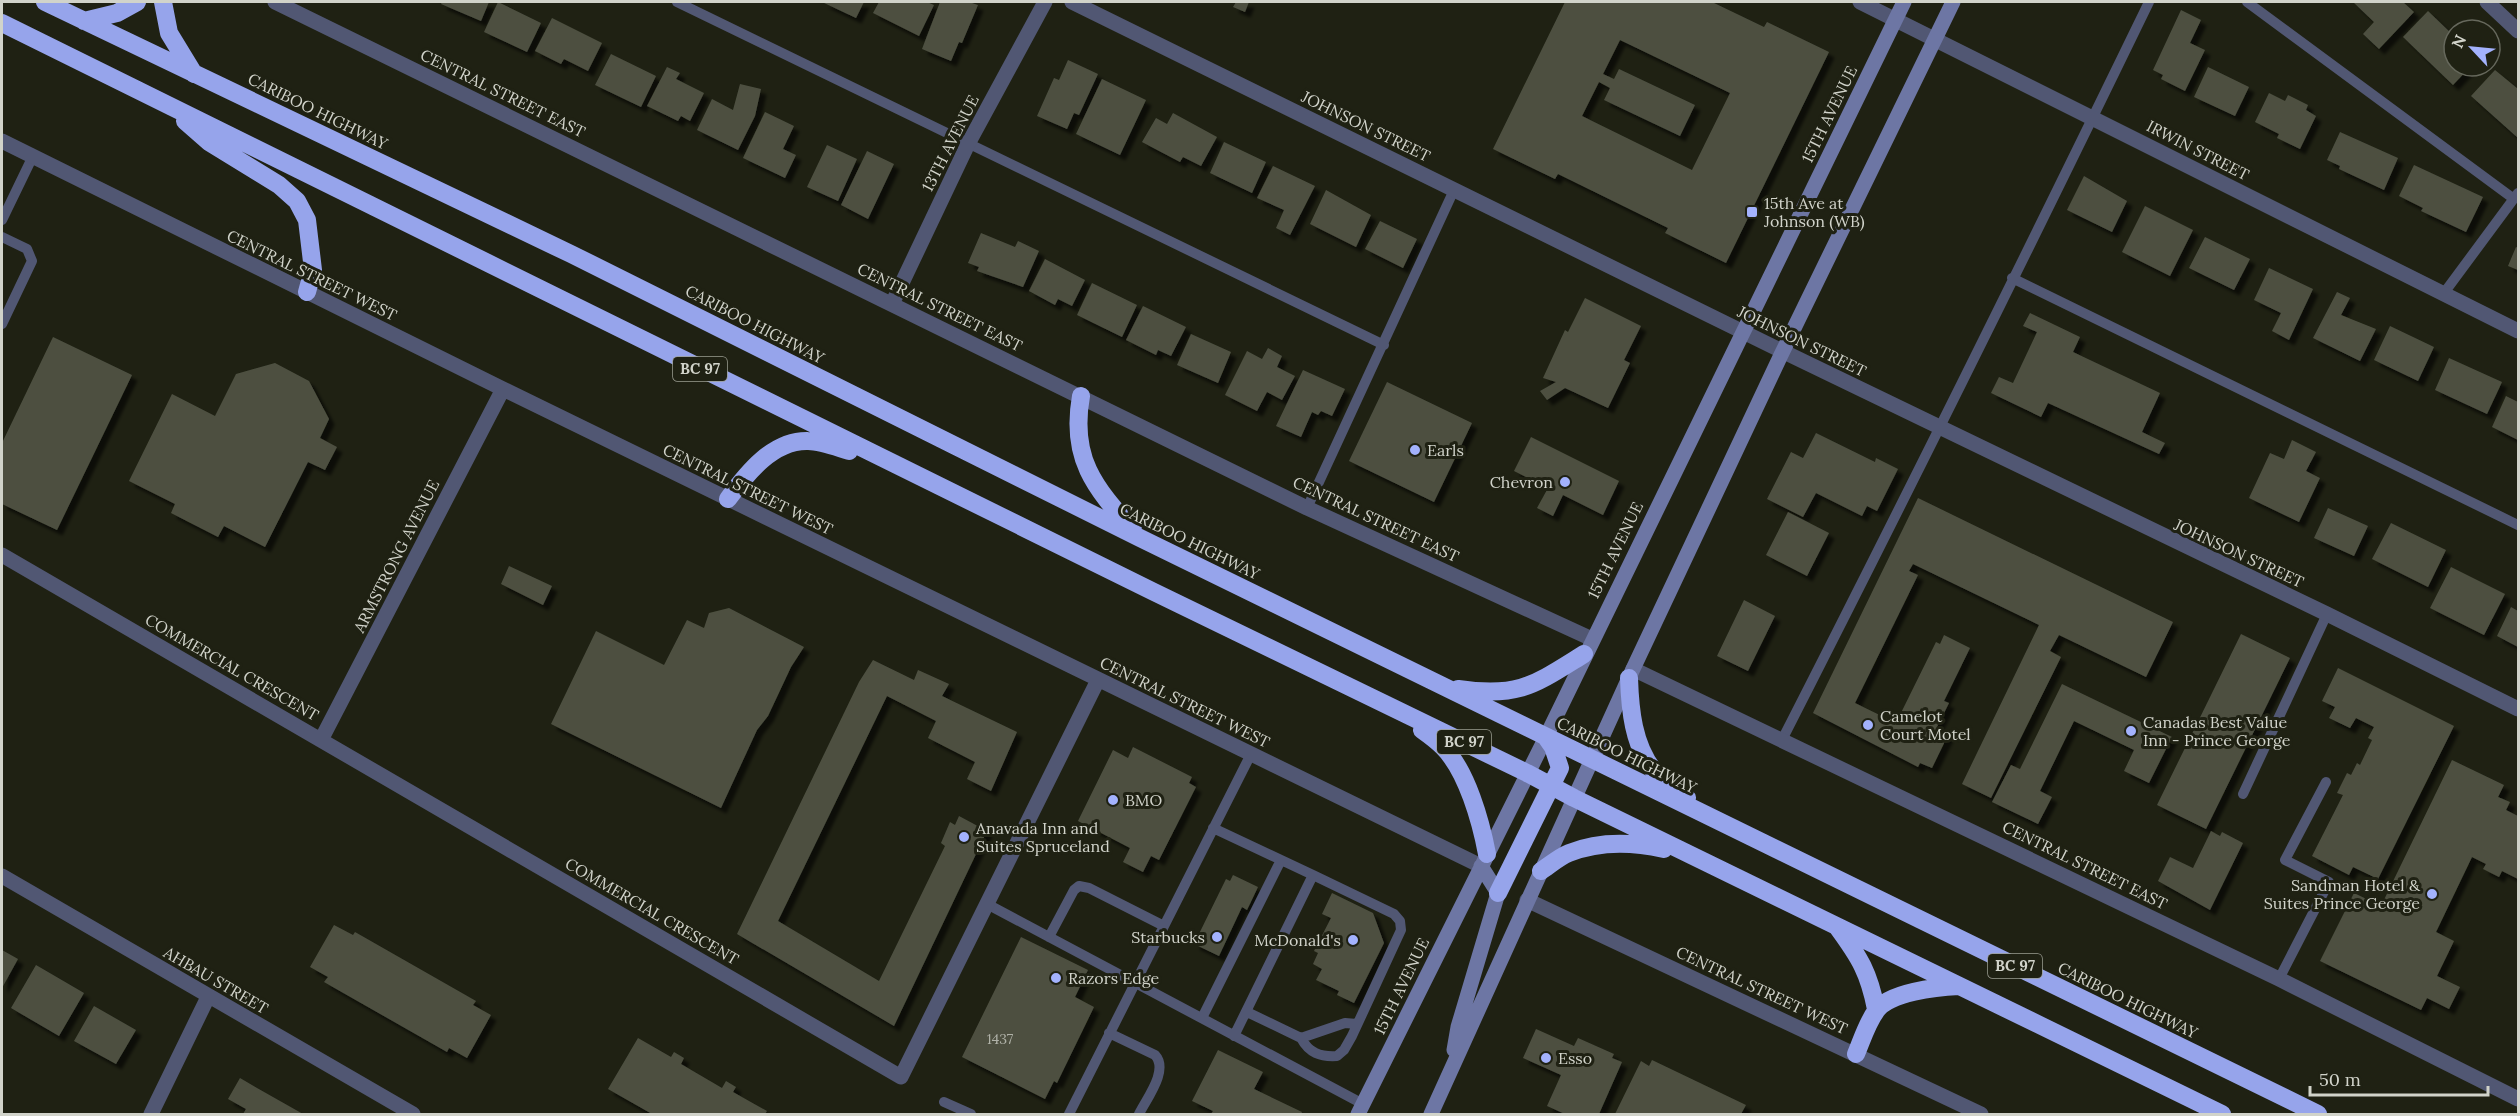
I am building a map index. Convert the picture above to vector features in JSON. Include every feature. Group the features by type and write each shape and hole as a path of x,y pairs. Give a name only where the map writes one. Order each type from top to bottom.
{"highway":[{"name":"CARIBOO HIGHWAY","path":"45,2 571,254 1140,538 2318,1114"},
{"path":"84,21 117,13 137,2"},
{"path":"163,2 169,33 194,74"},
{"name":"BC 97","path":"2,23 886,461 2222,1114"},
{"path":"168,106 209,142 279,185 297,201 307,220 313,270 307,292"},
{"path":"1081,396 1077,419 1080,443 1088,472 1106,501 1140,538"},
{"path":"728,499 743,478 777,448 793,442 810,441 886,461"},
{"path":"1443,687 1497,693 1516,691 1545,679 1588,646"},
{"path":"1631,673 1632,720 1644,754 1655,771 1711,818"},
{"path":"1400,711 1445,749 1464,780 1476,810 1484,860"},
{"path":"1498,893 1560,768 1553,747 1546,737"},
{"path":"1540,871 1569,853 1604,844 1641,844 1694,856"},
{"path":"1836,925 1862,961 1871,985 1876,1010"},
{"path":"1856,1054 1876,1010 1900,996 1925,988 1959,986"}],"main road":[{"name":"15TH AVENUE","path":"1359,1112 1546,737 1588,646 1904,2"},
{"path":"1431,1114 1631,673 1782,351 1953,2"},
{"path":"1451,1070 1458,1027 1498,893 1484,860"}],"street":[{"name":"CENTRAL STREET EAST","path":"275,2 1588,646"},
{"name":"13TH AVENUE","path":"892,304 969,144 1045,2"},
{"name":"JOHNSON STREET","path":"1072,2 2096,505 2327,614 2518,709"},
{"name":"IRWIN STREET","path":"1860,2 2518,331"},
{"path":"2487,2 2518,31"},
{"name":"CENTRAL STREET WEST","path":"2,141 1098,680 1251,754 1484,860"},
{"name":"ARMSTRONG AVENUE","path":"321,740 503,389"},
{"name":"COMMERCIAL CRESCENT","path":"2,555 901,1077 1098,680"},
{"name":"CENTRAL STREET EAST","path":"1631,673 1782,740 2279,979 2518,1099"},
{"name":"AHBAU STREET","path":"2,876 413,1114"},
{"name":"CENTRAL STREET WEST","path":"1527,900 1982,1114"},
{"path":"151,1114 208,997"}],"lane":[{"path":"677,2 1384,345"},
{"path":"1782,740 1941,428 2012,278 2149,2"},
{"path":"2247,2 2516,196 2444,293"},
{"path":"2,220 5,205 33,156"},
{"path":"1308,508 1454,190"},
{"path":"2,237 27,249 32,261 2,324"},
{"path":"2012,278 2518,525"},
{"path":"2242,794 2327,614"},
{"path":"1069,1114 1251,754"},
{"path":"2279,979 2329,882 2285,860 2326,782"},
{"path":"1213,828 1394,914 1400,921 1401,930 1344,1050 1337,1056 1320,1055 1310,1051 1302,1038 1246,1012"},
{"path":"1202,1018 1281,860"},
{"path":"1234,1036 1313,875"},
{"path":"1049,937 1074,890 1079,886 1089,888 1164,926"},
{"path":"987,904 1202,1018 1359,1112"},
{"path":"1302,1038 1345,1023 1357,1024"},
{"path":"1109,1033 1155,1055 1161,1061 1161,1069 1139,1114"},
{"path":"944,1102 971,1114"}],"building":[{"path":"442,2 489,2 481,21 441,4"},
{"path":"498,2 541,23 527,52 484,32"},
{"path":"822,2 864,2 856,18"},
{"path":"879,2 927,2 934,5 919,36 873,13"},
{"path":"940,2 969,2 978,5 962,43 959,42 951,61 922,49"},
{"path":"1236,2 1249,2 1245,12 1233,7"},
{"path":"1565,2 1712,2 1764,27 1767,22 1829,52 1726,263 1665,233 1668,228 1558,174 1555,179 1493,149","holes":["1620,40 1730,93 1692,170 1582,116 1599,82 1610,88 1604,100 1680,136 1695,105 1619,69 1614,79 1603,74"]},
{"path":"2353,2 2403,2 2414,12 2379,49 2363,34 2374,22"},
{"path":"2181,10 2201,20 2190,43 2205,50 2185,91 2161,79 2163,75 2153,70"},
{"path":"2428,11 2442,24 2442,74 2403,37"},
{"path":"552,18 602,43 588,71 564,59 561,64 535,51"},
{"path":"611,54 656,76 641,107 595,85"},
{"path":"1068,60 1098,74 1079,115 1074,113 1067,129 1037,116 1054,78 1059,80"},
{"path":"667,67 680,73 676,79 704,93 690,121 681,116 678,121 647,106"},
{"path":"2208,67 2249,87 2235,116 2194,97"},
{"path":"2502,76 2518,89 2518,138 2471,96 2488,78 2502,78"},
{"path":"2446,78 2460,78 2453,85"},
{"path":"1102,79 1146,100 1120,155 1076,134"},
{"path":"740,84 761,89 755,116 738,150 697,130 712,99 733,110"},
{"path":"2269,93 2285,101 2288,95 2308,105 2306,110 2316,116 2300,149 2277,138 2279,134 2255,122"},
{"path":"765,112 794,126 783,149 796,155 785,178 743,158"},
{"path":"1173,113 1217,137 1201,166 1183,157 1180,162 1142,142 1156,118 1167,124"},
{"path":"2340,132 2398,158 2384,190 2339,169 2340,166 2327,160"},
{"path":"1224,142 1266,162 1252,193 1210,173"},
{"path":"827,145 857,159 838,201 807,187"},
{"path":"867,151 894,164 868,219 841,205"},
{"path":"2414,165 2483,197 2466,232 2421,211 2423,208 2399,196"},
{"path":"1273,166 1315,186 1290,235 1276,228 1284,210 1257,198"},
{"path":"2084,176 2127,201 2112,232 2067,210"},
{"path":"1326,190 1371,215 1356,247 1310,224"},
{"path":"2145,206 2193,230 2170,276 2122,252"},
{"path":"1380,221 1417,239 1403,268 1365,249"},
{"path":"981,233 1015,247 1018,241 1039,251 1023,287 977,271 979,267 968,263"},
{"path":"2205,237 2250,259 2234,290 2189,268"},
{"path":"2516,247 2518,248 2518,270 2508,266"},
{"path":"1045,259 1085,280 1072,306 1058,299 1055,305 1029,291"},
{"path":"2269,268 2313,289 2289,340 2272,331 2281,313 2254,300"},
{"path":"1092,283 1137,305 1122,337 1077,315"},
{"path":"2337,292 2350,298 2341,315 2376,329 2360,361 2313,338"},
{"path":"1585,298 1641,326 1624,360 1630,363 1608,408 1565,388 1547,400 1540,391 1556,382 1543,378 1565,330 1568,332"},
{"path":"1143,306 1186,327 1171,356 1158,350 1156,355 1126,340"},
{"path":"2030,313 2080,337 2073,352 2160,393 2142,432 2165,443 2159,454 2048,403 2041,417 1991,393 1999,377 2013,383 2037,332 2023,326"},
{"path":"2390,326 2434,347 2418,381 2374,360"},
{"path":"1191,334 1231,352 1218,383 1177,365"},
{"path":"53,337 132,375 57,530 2,504 2,443"},
{"path":"1268,348 1282,356 1277,367 1295,376 1282,400 1267,392 1257,411 1225,395 1247,351 1262,359"},
{"path":"2449,358 2502,382 2487,414 2435,390"},
{"path":"275,363 309,381 329,419 320,438 337,447 325,470 308,462 265,547 224,526 218,537 171,513 175,504 129,481 172,394 215,416 236,374"},
{"path":"1303,370 1345,389 1332,416 1321,411 1318,415 1312,412 1301,437 1276,426"},
{"path":"1387,382 1472,423 1434,502 1349,461"},
{"path":"2506,396 2518,402 2518,440 2492,427"},
{"path":"1816,433 1875,462 1876,458 1898,469 1877,511 1867,506 1862,516 1816,493 1803,517 1767,499 1791,452 1803,458"},
{"path":"1531,437 1619,481 1603,515 1563,495 1553,516 1537,508 1548,488 1514,471"},
{"path":"2292,440 2316,452 2306,471 2320,478 2299,522 2249,498 2270,453 2284,459"},
{"path":"1918,498 2173,622 2146,677 2059,635 2050,651 2061,657 1991,798 1962,784 2039,625 1913,564 1909,571 1918,575 1855,703 1896,723 1936,642 1940,644 1944,635 1970,648 1944,701 1949,703 1937,727 1949,733 1932,768 1920,763 1918,767 1813,713"},
{"path":"2328,508 2368,526 2354,556 2314,538"},
{"path":"1788,512 1829,533 1807,576 1766,555"},
{"path":"2391,523 2446,550 2428,587 2372,559"},
{"path":"509,566 552,586 543,605 501,584"},
{"path":"2451,567 2505,594 2484,635 2430,608"},
{"path":"1744,600 1775,616 1748,671 1717,656"},
{"path":"2511,607 2518,611 2518,647 2497,636"},
{"path":"729,608 804,647 791,667 768,716 757,730 721,808 551,724 596,631 664,665 687,620 704,628 709,613"},
{"path":"2241,634 2290,658 2206,829 2157,805"},
{"name":"Anavada Inn and Suites Spruceland","path":"873,660 914,680 918,670 949,684 942,696 1017,732 991,791 967,779 975,762 928,738 936,721 887,696 778,921 879,981 945,846 941,843 950,822 955,825 959,816 987,831 894,1026 737,934 859,682"},
{"path":"2338,668 2454,726 2378,879 2353,867 2349,875 2312,856 2343,795 2337,793 2347,773 2351,775 2357,763 2360,765 2372,740 2368,738 2374,727 2356,718 2350,728 2329,718 2335,707 2322,701"},
{"path":"2062,684 2172,737 2149,783 2124,771 2134,750 2074,721 2040,791 2052,797 2038,824 1992,802 2011,765 2020,769"},
{"path":"1133,747 1192,777 1189,783 1196,787 1159,860 1151,856 1143,872 1123,862 1130,848 1078,821 1113,750 1128,758"},
{"path":"2452,760 2504,785 2498,797 2510,802 2506,810 2518,816 2518,879 2502,871 2499,877 2483,869 2486,864 2472,857 2436,932 2454,941 2437,976 2460,987 2449,1009 2427,998 2421,1010 2320,961 2354,893 2381,906"},
{"path":"2211,831 2220,836 2222,832 2243,843 2210,910 2158,881 2170,857 2193,868"},
{"path":"1233,875 1258,887 1247,910 1242,907 1219,956 1194,944 1226,879 1230,881"},
{"path":"1332,893 1373,913 1384,943 1354,1003 1337,995 1339,991 1316,980 1322,969 1313,964 1318,953 1314,951 1331,918 1322,914"},
{"path":"334,925 353,935 355,932 476,1001 473,1005 491,1015 467,1058 449,1048 447,1052 324,982 328,977 310,967"},
{"path":"1021,937 1088,970 1075,997 1094,1007 1057,1083 1054,1081 1045,1099 962,1057"},
{"path":"2,950 18,959 2,988"},
{"path":"36,965 84,993 59,1036 11,1008"},
{"path":"94,1006 136,1030 116,1064 74,1041"},
{"path":"1536,1029 1574,1046 1578,1038 1614,1054 1612,1058 1622,1062 1599,1114 1565,1114 1547,1106 1561,1075 1523,1058"},
{"path":"638,1038 671,1057 674,1052 684,1058 681,1064 722,1088 726,1081 736,1087 733,1092 767,1111 765,1114 652,1114 608,1089"},
{"path":"1218,1050 1263,1072 1254,1089 1302,1112 1301,1114 1211,1114 1213,1111 1192,1101"},
{"path":"1652,1060 1746,1105 1741,1114 1615,1114 1641,1061 1649,1066"},
{"path":"240,1078 303,1114 243,1114 246,1109 228,1099"}],"place":[{"name":"15th Ave at Johnson (WB)","path":"1752,212"},
{"name":"Earls","path":"1415,450"},
{"name":"Chevron","path":"1565,482"},
{"name":"Camelot Court Motel","path":"1868,725"},
{"name":"Canadas Best Value Inn - Prince George","path":"2131,731"},
{"name":"BMO","path":"1113,800"},
{"name":"Anavada Inn and Suites Spruceland","path":"964,837"},
{"name":"Sandman Hotel & Suites Prince George","path":"2432,894"},
{"name":"Starbucks","path":"1217,937"},
{"name":"McDonald's","path":"1353,940"},
{"name":"Razors Edge","path":"1056,978"},
{"name":"Esso","path":"1546,1058"}]}
